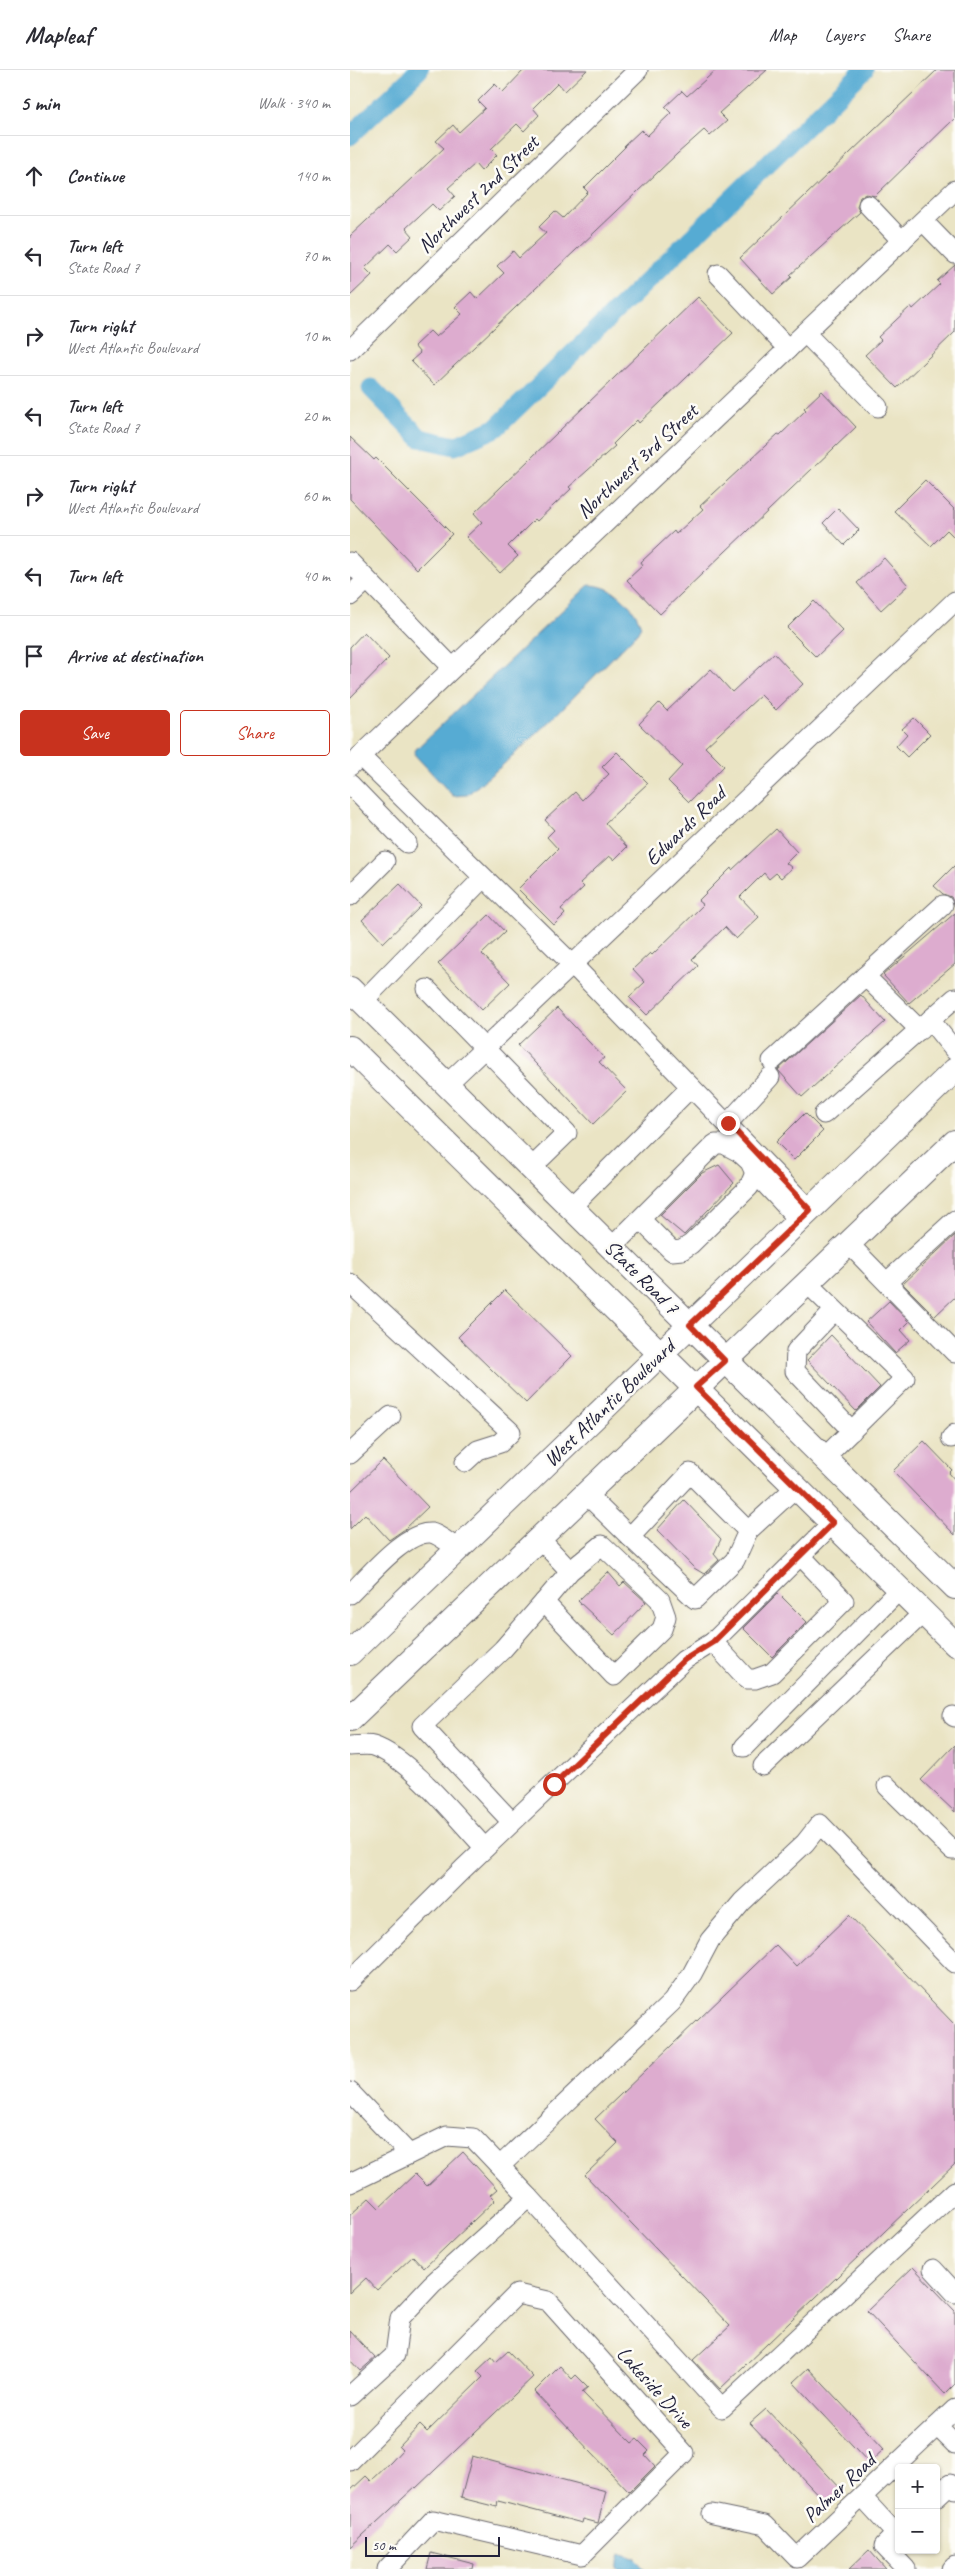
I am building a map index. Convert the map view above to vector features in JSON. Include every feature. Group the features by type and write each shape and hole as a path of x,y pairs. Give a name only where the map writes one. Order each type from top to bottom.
{"main road":[{"name":"State Road 7","path":"356,995 955,1587"},
{"name":"State Road 7","path":"350,1048 955,1644"},
{"name":"West Atlantic Boulevard","path":"351,1650 955,1070"},
{"path":"350,1719 955,1142"}],"street":[{"name":"Northwest 2nd Street","path":"350,350 638,70"},
{"name":"Northwest 3rd Street","path":"353,763 955,190"},
{"path":"868,205 902,241"},
{"path":"923,221 955,254"},
{"path":"718,274 788,349"},
{"path":"805,333 878,407"},
{"path":"350,562 452,667"},
{"path":"350,596 367,580"},
{"name":"Edwards Road","path":"447,1084 955,601"},
{"path":"353,763 484,878 573,965 691,1088 728,1123 805,1215"},
{"path":"350,784 407,843"},
{"path":"350,896 385,861"},
{"path":"356,995 484,878"},
{"path":"728,1123 771,1069 865,976 943,905"},
{"path":"865,976 955,1051"},
{"path":"427,989 567,1133 531,1168"},
{"path":"824,1114 955,998"},
{"path":"571,1207 691,1088"},
{"path":"612,1247 715,1144 724,1144 739,1152 750,1162 755,1173 805,1215"},
{"path":"641,1220 672,1251 682,1250 691,1244 749,1187 755,1173"},
{"path":"887,1282 955,1220"},
{"path":"849,1244 955,1353"},
{"path":"350,1283 511,1432 500,1443 478,1450 465,1462"},
{"path":"807,1283 905,1378 824,1458"},
{"path":"834,1311 796,1351 794,1371 852,1431"},
{"path":"350,1454 391,1416"},
{"path":"630,1537 690,1473 748,1531"},
{"path":"585,1494 694,1599 735,1560 748,1531 796,1487"},
{"path":"350,1981 512,1822 684,1660 713,1642 833,1523"},
{"path":"350,1594 397,1548 418,1535 432,1533 458,1549"},
{"path":"539,1538 570,1571"},
{"path":"512,1822 422,1726 503,1649 570,1571 602,1544 660,1600 666,1617 662,1629 614,1676 544,1602"},
{"path":"713,1642 747,1679 756,1679 772,1673 844,1601 801,1556"},
{"path":"744,1747 900,1589"},
{"path":"763,1766 923,1613"},
{"path":"772,1673 794,1696"},
{"path":"350,1746 372,1746 399,1760 422,1781 485,1848"},
{"path":"887,1786 955,1850"},
{"path":"500,2166 672,2002 692,1974 710,1940 742,1902 805,1843 820,1824 955,1964"},
{"path":"350,2092 409,2154"},
{"path":"350,2183 447,2136 473,2138 722,2408 955,2191"},
{"path":"350,2396 395,2355 400,2318 432,2284 529,2197"},
{"path":"933,2269 955,2293"},
{"name":"Lakeside Drive","path":"350,2460 517,2294 548,2301 684,2453 582,2556 433,2520 387,2569"},
{"name":"Palmer Road","path":"712,2514 765,2524 798,2558 955,2409"},
{"path":"938,2426 955,2444"},
{"path":"940,2493 950,2484 955,2488"},
{"path":"862,2497 895,2530"},
{"path":"895,2534 884,2546 906,2569"},
{"path":"952,2569 955,2566"}],"water":[{"path":"589,585 606,588 628,603 641,626 637,633 557,714 504,764 467,795 453,796 414,754 416,749"},
{"path":"621,2553 636,2559 646,2569 619,2569 617,2567"}],"building":[{"path":"524,70 587,70 565,91 558,83 533,108 539,115 524,131 517,124 491,149 497,155 481,171 475,164 448,188 455,196 439,211 432,204 406,228 413,236 397,251 390,244 365,268 372,275 350,296 350,236 444,148 436,141 453,125 459,132 485,108 478,101 495,84 503,92"},
{"path":"716,70 767,70 719,113 727,121 710,136 704,130 677,154 434,385 411,361 420,353 414,346 430,331 436,337 462,314 455,307 471,292 477,299 504,273 497,266 513,251 519,258 546,233 539,227 555,211 563,218 588,192 584,188 624,146 641,130 647,136 671,113 665,107 682,91 687,96"},
{"path":"937,70 955,70 955,118 875,196 866,194 860,197 857,207 860,212 790,275 792,277 773,294 740,258"},
{"path":"955,265 955,332 897,388 865,355 881,340 878,337 911,306 913,309 940,284 937,281"},
{"path":"698,297 733,333 639,423 637,420 613,444 615,446 569,487 571,489 537,521 535,519 508,546 518,556 500,573 466,537 482,522 474,513"},
{"path":"822,391 856,427 660,614 627,580 643,565 641,562 674,531 676,534 703,509 700,506 778,434 780,435 806,410 804,408"},
{"path":"350,437 374,460 376,458 452,534 417,569 350,499"},
{"path":"925,480 955,510 955,538 947,530 931,546 894,511"},
{"path":"838,508 859,530 844,545 823,523"},
{"path":"884,558 908,585 881,610 857,583"},
{"path":"814,601 843,631 816,657 787,628"},
{"path":"364,632 389,658 350,698 350,647"},
{"path":"774,653 803,684 776,710 761,695 705,747 724,766 689,802 668,781 682,766 639,724 659,703 667,711 711,669 732,692"},
{"path":"914,718 930,734 907,757 896,746 907,734 902,729"},
{"path":"617,752 648,783 605,823 627,847 614,860 609,856 580,883 584,887 561,909 565,914 554,925 518,889 558,849 547,837 554,830 545,820 575,792 582,800 609,774 602,767"},
{"path":"776,829 797,852 786,863 792,868 781,878 776,873 769,879 764,873 740,897 759,917 736,939 725,927 692,959 698,966 647,1015 629,997 645,982 633,969 650,953 652,955 703,905 698,901 731,868 732,870"},
{"path":"955,865 955,906 951,897 943,894 934,886"},
{"path":"400,884 421,906 383,943 362,920"},
{"path":"955,913 955,964 909,1003 883,975"},
{"path":"489,915 505,932 482,954 510,983 482,1010 438,964"},
{"path":"861,995 885,1022 802,1097 778,1070"},
{"path":"557,1008 604,1058 599,1062 627,1091 593,1124 518,1045"},
{"path":"805,1113 823,1131 794,1160 776,1142"},
{"path":"719,1165 734,1183 684,1235 660,1215 702,1173"},
{"path":"955,1235 955,1297 935,1316 903,1284"},
{"path":"505,1290 572,1356 526,1403 458,1337"},
{"path":"889,1301 909,1322 901,1330 910,1340 895,1353 866,1322"},
{"path":"831,1335 880,1387 856,1411 807,1360"},
{"path":"924,1441 952,1470 949,1473 955,1480 955,1535 893,1471"},
{"path":"383,1460 428,1507 405,1529 389,1540 365,1514 350,1529 350,1492"},
{"path":"684,1500 721,1539 714,1554 719,1560 704,1574 694,1568 657,1530"},
{"path":"608,1572 620,1586 624,1582 646,1602 614,1635 578,1601"},
{"path":"778,1593 807,1622 772,1657 743,1628"},
{"path":"955,1745 955,1812 921,1780"},
{"path":"849,1915 955,2025 955,2164 720,2389 693,2360 730,2326 585,2175 618,2143 595,2119 776,1945 796,1966"},
{"path":"463,2152 497,2189 490,2195 495,2200 424,2268 413,2256 377,2290 366,2278 350,2293 350,2215 369,2198 379,2208 415,2174 427,2186"},
{"path":"913,2267 955,2311 955,2384 945,2394 867,2311"},
{"path":"350,2331 375,2358 360,2371 350,2360"},
{"path":"508,2351 533,2377 416,2488 350,2547 350,2491 366,2476 371,2481 402,2450 399,2447 420,2425 427,2432 483,2377 477,2371 492,2357 496,2362"},
{"path":"560,2366 572,2379 576,2375 588,2387 582,2392 632,2443 637,2439 649,2451 645,2455 655,2466 629,2492 534,2392"},
{"path":"808,2368 884,2449 869,2463 793,2382"},
{"path":"766,2409 842,2490 827,2504 750,2423"},
{"path":"472,2456 606,2491 598,2523 583,2519 582,2523 498,2501 497,2507 461,2498"},
{"path":"869,2550 886,2569 849,2569"},
{"path":"431,2553 474,2564 473,2569 427,2569"}],"waterway":[{"path":"350,136 419,70"},
{"path":"371,388 420,438 455,446 496,428 864,70"}],"route":[{"path":"554,1784 684,1660 713,1642 833,1523 696,1387 725,1361 690,1325 810,1210 728,1123"}]}
